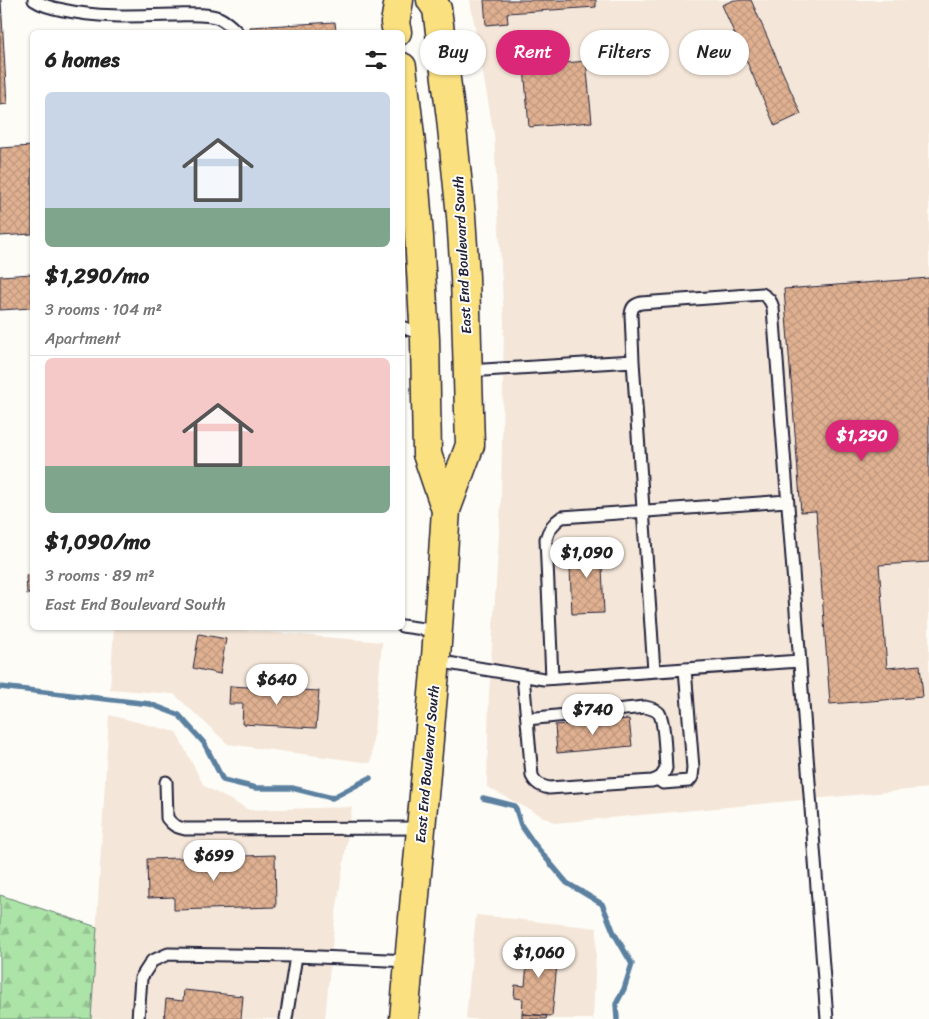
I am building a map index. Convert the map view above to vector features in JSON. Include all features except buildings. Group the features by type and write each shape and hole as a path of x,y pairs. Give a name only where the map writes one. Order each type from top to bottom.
{"highway":[{"path":"396,30 395,24 399,0"},
{"name":"East End Boulevard South","path":"404,1019 436,662 446,510 470,446 465,276 457,166 437,9 431,0"},
{"name":"East End Boulevard South","path":"405,89 417,209 413,331 427,454 446,510"}],"lane":[{"path":"34,0 41,5 90,15 206,15 219,18 235,30"},
{"path":"654,671 633,361 632,308 636,304 762,294 768,297 773,308 827,1019"},
{"path":"468,371 633,361"},
{"path":"552,678 546,539 549,529 555,522 562,517 788,502"},
{"path":"405,626 438,631"},
{"path":"436,662 536,678 552,678 800,661"},
{"path":"659,780 663,784 689,781 692,777 693,768 685,669"},
{"path":"523,676 532,776 535,782 549,788 652,781 659,780 664,775 666,768 662,719 658,711 652,708 645,707 527,719"},
{"path":"166,782 167,818 176,827 422,828"},
{"path":"138,1019 142,978 152,961 168,954 296,956 410,961"},
{"path":"286,1019 296,956"}],"shaded area":[{"path":"470,0 929,0 929,788 555,823 487,787 489,694 501,504 504,322 494,135 483,75 486,75 486,30 475,30"},
{"path":"114,630 241,630 382,642 371,763 228,744 174,694 110,689"},
{"path":"109,715 176,732 204,786 249,810 352,807 334,926 325,1019 91,1019"},
{"path":"476,915 597,928 593,1019 466,1019"}],"green space":[{"path":"0,895 97,927 91,1019 0,1019"}],"waterway":[{"path":"0,687 150,704 179,715 204,743 223,780 256,788 292,788 332,798 370,778"},
{"path":"483,798 515,806 521,825 567,883 602,904 614,933 632,964 624,989 616,1004 617,1019"}]}
